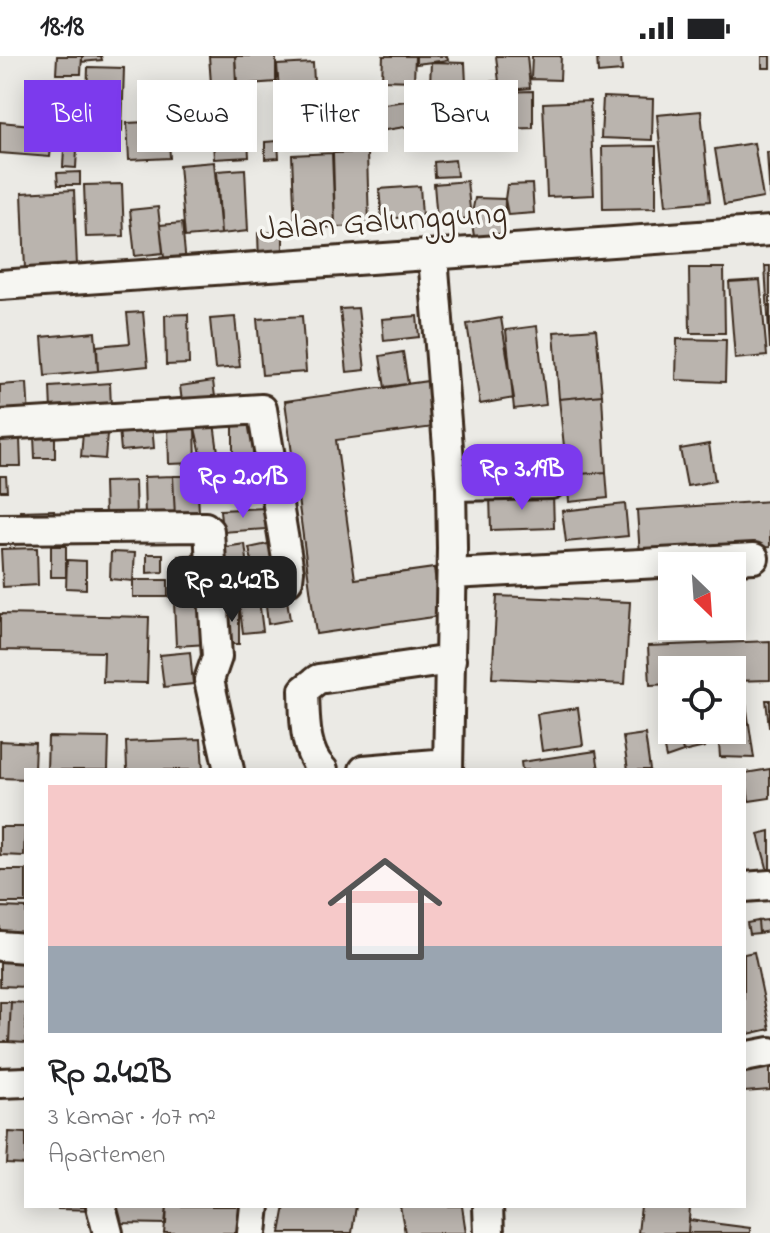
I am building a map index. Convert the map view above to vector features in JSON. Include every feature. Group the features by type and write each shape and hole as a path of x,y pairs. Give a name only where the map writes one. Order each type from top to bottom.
{"street":[{"name":"Jalan Galunggung","path":"0,285 770,231"},
{"path":"420,768 448,767 451,660 451,486 433,256"},
{"path":"0,425 262,409 288,580 213,590"},
{"path":"451,486 551,484"},
{"path":"0,529 205,527 210,535 217,657 209,680 229,768"},
{"path":"452,574 754,558"},
{"path":"321,768 314,761 304,690 318,679 451,660"},
{"path":"746,885 770,885"},
{"path":"0,946 24,948"},
{"path":"746,1057 770,1052"},
{"path":"0,1083 24,1082"},
{"path":"102,1208 108,1233"},
{"path":"252,1233 255,1208"},
{"path":"488,1208 489,1233"}],"building":[{"path":"57,56 82,56 81,74 56,74"},
{"path":"82,56 101,56 102,60 82,62"},
{"path":"209,56 235,56 237,80 211,80"},
{"path":"235,56 276,56 276,80 273,82 236,80"},
{"path":"383,56 415,56 414,80 382,80"},
{"path":"416,56 447,56 448,60 416,64"},
{"path":"496,56 527,56 530,88 518,89 518,80 499,80"},
{"path":"532,56 561,56 560,80 531,79"},
{"path":"597,56 621,56 622,71 598,73"},
{"path":"762,56 770,56 770,68 762,68"},
{"path":"431,62 465,63 466,80 430,80"},
{"path":"313,63 314,80 278,80 277,65"},
{"path":"88,67 124,68 122,131 121,80 88,80"},
{"path":"533,91 533,128 518,129 518,92"},
{"path":"603,97 653,99 652,140 601,138"},
{"path":"404,101 404,127 388,130 388,103"},
{"path":"590,101 594,195 547,197 543,103"},
{"path":"701,111 710,201 666,205 657,115"},
{"path":"0,122 24,124 24,152 50,152 50,157 0,153"},
{"path":"127,123 137,123 137,152 170,152 170,158 129,160"},
{"path":"273,141 273,152 279,152 279,158 265,159 265,142"},
{"path":"754,143 763,198 724,205 715,149"},
{"path":"656,146 656,208 603,209 602,147"},
{"path":"64,152 77,152 76,168 63,167"},
{"path":"214,152 249,152 249,157 214,159"},
{"path":"367,152 369,226 335,227 333,153"},
{"path":"767,152 770,152 770,200"},
{"path":"332,153 335,227 295,229 292,155"},
{"path":"455,160 457,176 435,177 434,162"},
{"path":"214,162 221,234 185,237 179,165"},
{"path":"245,169 248,231 221,234 217,171"},
{"path":"80,172 80,185 58,185 57,173"},
{"path":"467,181 471,218 437,221 434,184"},
{"path":"122,184 124,236 86,237 84,185"},
{"path":"532,184 534,213 508,215 505,199 507,185"},
{"path":"420,186 422,216 382,219 379,189"},
{"path":"74,190 77,267 25,270 22,193"},
{"path":"475,198 505,199 504,243 475,242 471,218"},
{"path":"158,207 163,253 135,256 130,210"},
{"path":"182,223 186,264 165,266 160,225"},
{"path":"283,232 283,262 259,263 258,233"},
{"path":"765,266 770,266 770,349"},
{"path":"689,268 724,268 725,333 690,333"},
{"path":"760,280 767,356 735,359 729,282"},
{"path":"358,308 365,370 347,372 340,309"},
{"path":"143,312 148,366 98,371 97,346 130,343 127,313"},
{"path":"188,314 189,364 166,365 165,315"},
{"path":"302,316 306,372 262,375 257,319"},
{"path":"417,316 419,337 384,341 382,319"},
{"path":"235,317 240,367 215,369 210,319"},
{"path":"501,318 514,398 480,404 467,324"},
{"path":"537,326 546,405 514,409 506,330"},
{"path":"596,329 602,395 559,399 554,332"},
{"path":"95,332 98,371 45,376 42,337"},
{"path":"677,339 726,340 725,382 676,380"},
{"path":"403,352 408,384 385,388 380,356"},
{"path":"213,381 216,405 183,410 180,386"},
{"path":"428,381 434,427 336,440 355,579 434,568 440,616 316,634 285,401"},
{"path":"27,383 29,418 0,420 0,385"},
{"path":"110,383 111,407 51,411 50,387"},
{"path":"602,395 606,472 567,475 559,399"},
{"path":"233,421 258,421 257,456 233,456"},
{"path":"214,423 218,452 201,454 195,428"},
{"path":"152,424 154,448 121,451 119,428"},
{"path":"168,428 195,428 196,463 169,464"},
{"path":"83,432 107,434 105,459 81,457"},
{"path":"34,436 55,436 55,458 35,458"},
{"path":"0,438 20,438 21,466 0,466"},
{"path":"709,444 715,481 687,486 680,449"},
{"path":"606,472 608,498 569,502 567,475"},
{"path":"0,476 6,476 7,491 0,491"},
{"path":"173,476 175,516 145,517 144,477"},
{"path":"173,476 197,476 199,512 175,516"},
{"path":"135,481 136,519 105,520 104,482"},
{"path":"553,494 554,528 491,530 490,496"},
{"path":"770,501 770,547 658,552 658,555 640,556 637,510"},
{"path":"625,504 628,536 566,542 562,511"},
{"path":"265,508 266,529 222,532 220,510"},
{"path":"54,510 54,524 20,525 20,511"},
{"path":"277,542 285,577 257,584 249,548"},
{"path":"245,544 249,575 222,579 218,548"},
{"path":"51,546 66,546 66,577 51,577"},
{"path":"37,548 38,585 3,587 1,549"},
{"path":"111,552 135,553 133,581 110,579"},
{"path":"147,554 163,554 163,572 147,573"},
{"path":"203,554 207,598 183,601 179,556"},
{"path":"67,560 86,561 86,589 66,588"},
{"path":"133,580 168,580 168,597 133,597"},
{"path":"286,593 290,620 268,624 265,596"},
{"path":"497,596 630,602 625,684 492,678"},
{"path":"259,600 263,631 243,633 239,603"},
{"path":"207,601 208,644 176,646 174,602"},
{"path":"224,603 239,603 239,644 224,644"},
{"path":"0,614 149,617 147,683 103,682 104,652 0,650"},
{"path":"770,641 770,680 746,681 746,656 658,656 658,685 650,685 648,646"},
{"path":"190,652 193,684 164,687 160,655"},
{"path":"766,700 770,700 770,727 769,727"},
{"path":"746,704 754,758 720,757 719,744 746,744"},
{"path":"578,708 583,745 542,751 537,714"},
{"path":"645,734 650,768 628,768 623,737"},
{"path":"48,737 109,738 108,768 47,768"},
{"path":"201,739 203,768 127,768 126,742"},
{"path":"0,741 35,743 34,768 24,768 24,779 0,778"},
{"path":"663,744 681,744 683,752 666,758"},
{"path":"681,744 704,744 705,747 683,752"},
{"path":"596,751 599,768 522,768 521,762"},
{"path":"770,769 770,798 749,801 746,773"},
{"path":"0,827 24,827 24,856 0,855"},
{"path":"770,831 770,879 758,834"},
{"path":"0,870 24,870 24,903 0,903"},
{"path":"0,907 24,908 24,943 0,941"},
{"path":"767,920 769,931 759,933 758,921"},
{"path":"758,921 759,933 749,934 747,923"},
{"path":"754,952 770,1029 746,1035 746,954"},
{"path":"0,960 24,961 24,987 0,986"},
{"path":"0,1002 11,1002 9,1042 0,1042"},
{"path":"11,1002 24,1003 24,1043 9,1042"},
{"path":"770,1061 770,1090 746,1092 746,1064"},
{"path":"9,1132 24,1133 24,1165 7,1164"},
{"path":"98,1208 98,1210 58,1209"},
{"path":"118,1208 167,1208 166,1224 118,1223"},
{"path":"167,1208 249,1208 246,1233 164,1233"},
{"path":"285,1208 356,1208 352,1233 280,1233"},
{"path":"400,1208 462,1208 466,1233 405,1233"},
{"path":"641,1208 690,1208 688,1233 638,1233"},
{"path":"689,1220 750,1228 750,1233 688,1233"}]}
